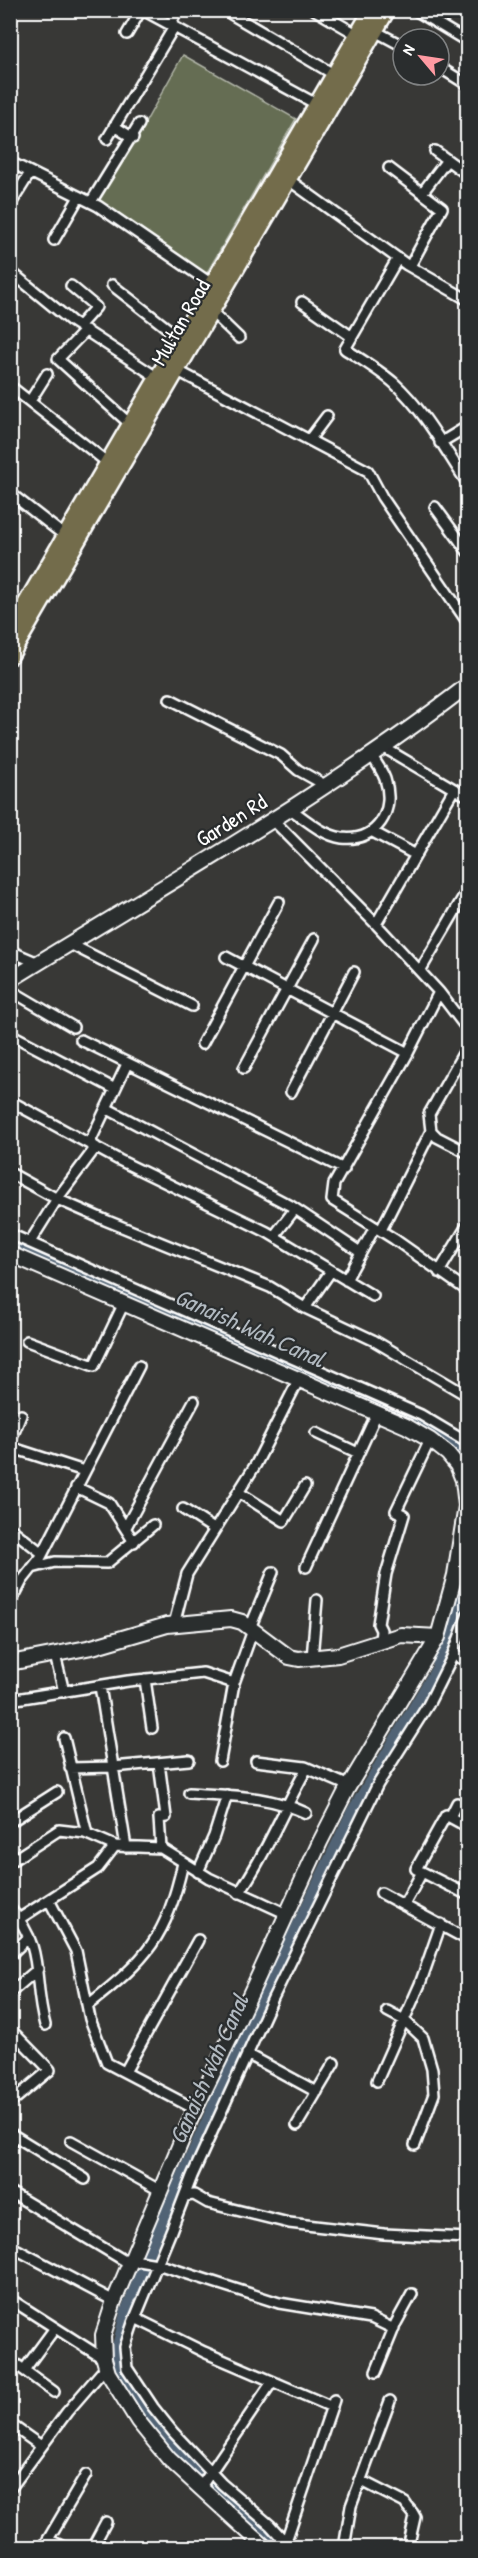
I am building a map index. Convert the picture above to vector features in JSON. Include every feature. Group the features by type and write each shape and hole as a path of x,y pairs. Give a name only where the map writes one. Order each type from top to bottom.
{"main road":[{"name":"Multan Road","path":"10,631 372,10"},
{"name":"Multan Road","path":"10,656 387,10"}],"street":[{"path":"127,34 142,10 318,105"},
{"path":"107,139 172,26 178,10"},
{"path":"315,10 358,35"},
{"path":"416,10 468,42"},
{"path":"231,14 335,75"},
{"path":"375,31 391,40"},
{"path":"451,74 468,85"},
{"path":"91,202 133,138 139,124"},
{"path":"114,126 133,138"},
{"path":"435,151 468,175"},
{"path":"422,193 447,160"},
{"path":"10,162 91,202 126,223 213,285"},
{"path":"389,168 442,208 410,266"},
{"path":"12,199 30,173"},
{"path":"289,180 398,258 468,300"},
{"path":"54,240 79,197"},
{"path":"398,258 345,349 374,366 396,385 418,410 468,484"},
{"path":"10,271 83,328 158,378"},
{"path":"112,285 181,339"},
{"path":"71,286 96,307 83,328 58,358 131,425"},
{"path":"302,303 352,337"},
{"path":"212,312 239,338"},
{"path":"178,371 368,471 382,497 468,623"},
{"path":"30,401 47,374"},
{"path":"10,386 108,463"},
{"path":"309,440 327,416"},
{"path":"440,443 468,426"},
{"path":"10,493 65,536"},
{"path":"435,507 468,552"},
{"name":"Garden Rd","path":"10,980 272,819 410,730 468,685"},
{"path":"170,699 281,755 298,770 325,784"},
{"path":"383,747 468,796"},
{"path":"289,808 323,832 340,838 360,837 373,832 387,811 389,802 385,780 371,755"},
{"path":"376,924 454,789"},
{"path":"272,819 376,924 439,992 468,1030"},
{"path":"373,832 416,855"},
{"path":"420,972 468,889"},
{"path":"202,1044 279,902"},
{"path":"244,1068 314,939"},
{"path":"70,944 192,1006"},
{"path":"10,951 38,963"},
{"path":"226,957 408,1053"},
{"path":"291,1092 354,972"},
{"path":"10,990 73,1027"},
{"path":"439,992 408,1053 334,1184 332,1200 468,1291"},
{"path":"10,1034 115,1089"},
{"path":"81,1040 344,1169"},
{"path":"346,1280 360,1252 378,1229 431,1131 429,1114 468,1045"},
{"path":"30,1242 92,1145 106,1108 127,1064"},
{"path":"10,1101 92,1145 274,1236 372,1296"},
{"path":"106,1108 295,1209 360,1252"},
{"path":"431,1131 437,1137 468,1153"},
{"path":"10,1173 57,1199 270,1287 305,1308 373,1340 468,1396"},
{"path":"274,1236 295,1209"},
{"path":"439,1272 468,1224"},
{"path":"10,1234 421,1415 468,1443"},
{"path":"10,1254 377,1413 430,1440 448,1454 457,1465 463,1480 467,1506 455,1575 438,1637 349,1786 320,1842 195,2109 161,2191 135,2263 114,2301 103,2335 105,2363 10,2489"},
{"path":"305,1308 331,1270"},
{"path":"27,1341 94,1366 124,1303"},
{"path":"10,1604 14,1589 42,1553 139,1366"},
{"path":"174,1624 187,1574 256,1464 299,1379"},
{"path":"126,1527 194,1401"},
{"path":"306,1567 377,1413"},
{"path":"10,1442 21,1415"},
{"path":"316,1433 358,1453"},
{"path":"380,1642 381,1630 378,1624 386,1574 404,1515 396,1511 430,1440"},
{"path":"10,1448 84,1471"},
{"path":"238,1492 284,1521 305,1486"},
{"path":"76,1487 108,1503 134,1542"},
{"path":"183,1509 214,1528"},
{"path":"32,1568 55,1562 107,1563 153,1525"},
{"path":"10,1528 42,1553"},
{"path":"220,1761 234,1683 273,1572"},
{"path":"312,1658 317,1600"},
{"path":"266,2547 206,2481 153,2407 127,2368 125,2347 155,2264 247,2054 373,1794 428,1705 453,1654 468,1614"},
{"path":"10,1664 56,1655 174,1624 231,1619 242,1622 289,1657 299,1659 338,1655 401,1635 438,1637"},
{"path":"453,1654 468,1662"},
{"path":"56,1655 64,1692"},
{"path":"10,1700 145,1679 203,1673 234,1683"},
{"path":"145,1679 153,1728"},
{"path":"100,1686 126,1847"},
{"path":"64,1737 87,1834"},
{"path":"70,1768 113,1767 189,1760"},
{"path":"256,1761 307,1768 349,1786"},
{"path":"159,1763 166,1818 159,1818 161,1848"},
{"path":"239,1893 267,1849 286,1804 307,1768"},
{"path":"10,1822 57,1792"},
{"path":"189,1793 251,1796 286,1804 306,1813"},
{"path":"198,1872 214,1836 227,1795"},
{"path":"450,1817 458,1803"},
{"path":"468,1827 446,1815 416,1869 468,1895"},
{"path":"10,1862 59,1830 87,1834 115,1846 161,1848 198,1872 287,1914"},
{"path":"19,1919 98,1868 115,1846"},
{"path":"88,2005 125,1976 156,1941 168,1917 183,1863"},
{"path":"404,1905 422,1872"},
{"path":"381,1893 468,1940"},
{"path":"49,1900 76,1951 90,2019 107,2063 195,2109"},
{"path":"10,1908 29,1938 38,1969 39,2000 45,2025"},
{"path":"378,2081 420,1984 441,1924"},
{"path":"10,1955 29,1938"},
{"path":"125,2072 198,1940"},
{"path":"10,1993 38,1969"},
{"path":"387,2012 404,2020 423,2038 432,2069 434,2094 415,2145"},
{"path":"10,2029 50,2070 11,2101"},
{"path":"247,2054 317,2092"},
{"path":"297,2125 334,2063"},
{"path":"10,2133 85,2179"},
{"path":"71,2141 161,2191"},
{"path":"10,2193 135,2263 155,2264 279,2303 371,2318 394,2329"},
{"path":"185,2196 194,2195 208,2203 289,2223 384,2234 468,2238"},
{"path":"10,2246 114,2301"},
{"path":"376,2372 412,2294"},
{"path":"10,2299 105,2363 138,2421 169,2458 206,2481 289,2544 333,2403 272,2382 135,2318"},
{"path":"24,2370 56,2328"},
{"path":"10,2360 54,2392"},
{"path":"206,2481 272,2382"},
{"path":"344,2547 351,2506 390,2401"},
{"path":"10,2424 41,2446"},
{"path":"65,2547 46,2543 86,2475"},
{"path":"360,2480 405,2503 408,2510 414,2513 408,2547"},
{"path":"92,2547 106,2522"}],"green space":[{"path":"183,55 296,119 205,276 96,201 136,139"}],"waterway":[{"name":"Ganaish Wah Canal","path":"10,1245 393,1413 449,1439 468,1457"},
{"name":"Ganaish Wah Canal","path":"278,2548 197,2475 144,2411 121,2377 117,2347 126,2310 157,2233 235,2056 352,1811 436,1669 458,1613 468,1579"}]}
